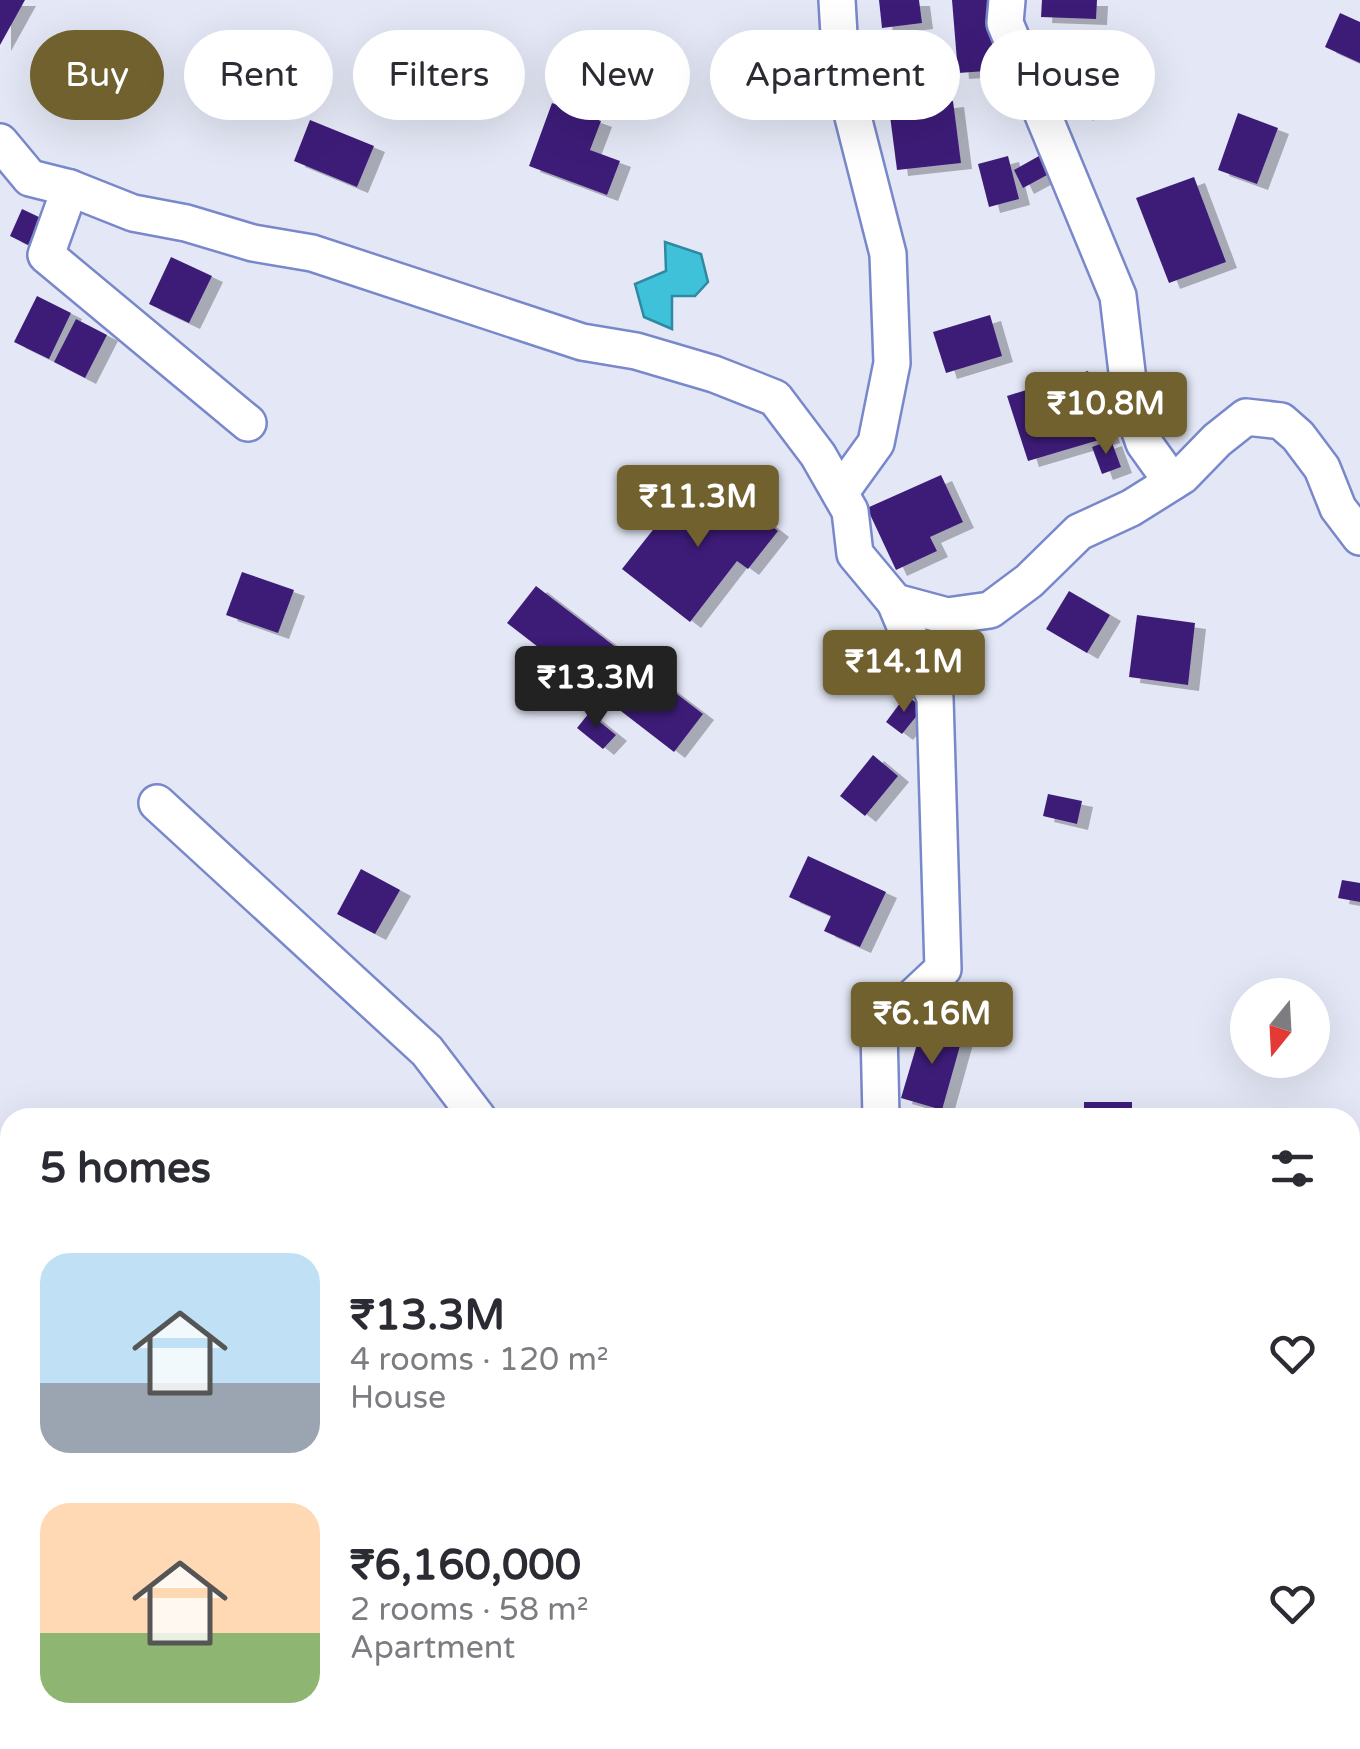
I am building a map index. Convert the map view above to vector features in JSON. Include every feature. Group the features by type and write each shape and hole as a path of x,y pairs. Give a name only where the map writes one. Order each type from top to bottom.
{"street":[{"path":"836,0 841,70 888,254 892,363 876,442 840,493"},
{"path":"1006,0 1004,24 1118,296 1130,406 1144,443 1172,482"},
{"path":"0,142 30,178 70,188 133,213 186,223 252,243 312,253 582,342 636,351 775,398 818,454 850,511 855,554 895,602 935,698 943,969 878,1028 881,1108"},
{"path":"70,188 46,255 248,423"},
{"path":"895,602 946,616 990,610 1029,580 1079,532 1131,508 1172,482 1246,418 1281,421 1298,436 1322,468 1338,508 1360,538"},
{"path":"157,803 426,1051 470,1108"}],"water":[{"path":"665,242 701,254 708,282 695,296 672,296 672,329 644,317 635,284 666,271"}],"building":[{"path":"0,0 25,0 0,45"},
{"path":"879,0 919,0 922,23 882,28"},
{"path":"952,0 995,0 998,30 980,30 980,71 960,73 960,30 954,30"},
{"path":"1042,0 1097,0 1096,19 1041,17"},
{"path":"1340,13 1360,22 1360,63 1325,47"},
{"path":"1238,113 1278,128 1257,184 1218,170"},
{"path":"310,120 374,146 357,187 294,161"},
{"path":"546,120 601,121 590,150 620,161 607,195 529,166"},
{"path":"891,120 955,120 961,163 897,170"},
{"path":"1008,156 1019,199 989,207 978,164"},
{"path":"1039,156 1049,174 1023,188 1014,170"},
{"path":"1194,177 1226,262 1169,283 1136,198"},
{"path":"22,209 41,218 28,245 10,236"},
{"path":"171,257 212,276 189,323 149,304"},
{"path":"37,296 71,313 49,359 14,342"},
{"path":"990,315 1002,356 946,373 933,332"},
{"path":"76,319 107,335 85,378 54,362"},
{"path":"1088,371 1109,437 1028,461 1007,396"},
{"path":"1111,440 1121,467 1102,474 1092,447"},
{"path":"941,475 963,522 930,537 937,551 896,570 867,508"},
{"path":"717,483 778,531 748,569 737,561 690,622 622,569 679,497 697,510"},
{"path":"242,572 294,590 278,633 226,615"},
{"path":"536,586 703,714 674,752 507,623"},
{"path":"1069,591 1110,615 1087,653 1046,629"},
{"path":"1137,615 1195,623 1188,685 1129,677"},
{"path":"906,695 923,708 902,734 886,722"},
{"path":"589,713 616,735 603,749 577,728"},
{"path":"873,755 898,776 865,816 840,796"},
{"path":"1048,794 1082,801 1077,824 1043,816"},
{"path":"808,856 886,892 860,947 824,931 831,916 789,897"},
{"path":"361,869 400,890 375,934 337,914"},
{"path":"1342,880 1360,883 1360,902 1338,898"},
{"path":"923,1024 963,1035 943,1108 901,1098"},
{"path":"1084,1102 1132,1102 1132,1108 1084,1108"}]}
